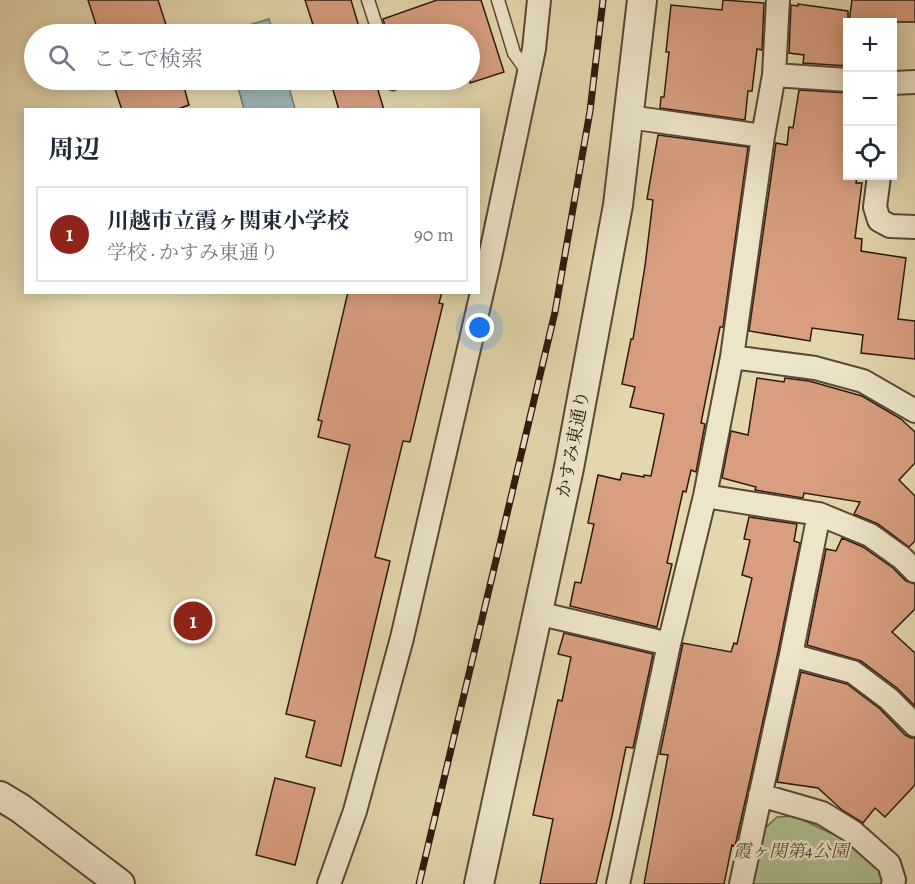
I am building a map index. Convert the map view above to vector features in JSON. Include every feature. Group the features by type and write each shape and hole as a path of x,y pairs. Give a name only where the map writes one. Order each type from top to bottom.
{"street":[{"path":"329,884 355,811 402,638 489,262 534,49 539,0"},
{"name":"かすみ東通り","path":"480,884 568,468 618,205 642,0"},
{"path":"618,884 669,644 705,496 732,357 763,136 774,75 778,0"},
{"path":"774,75 843,80"},
{"path":"897,83 915,82"},
{"path":"629,117 763,136"},
{"path":"878,180 875,207 879,220 890,226 915,227"},
{"path":"732,357 815,368 863,381 915,411"},
{"path":"705,496 819,514 870,535 902,558 915,571"},
{"path":"741,884 819,514"},
{"path":"537,613 669,644"},
{"path":"791,655 853,672 889,699 915,725"},
{"path":"760,795 822,813 853,832 889,864 894,880 892,884"},
{"path":"0,796 20,808 120,884"}],"lane":[{"path":"368,0 376,24"},
{"path":"498,0 514,53 529,74"}],"green space":[{"name":"霞ヶ関第4公園","path":"795,816 847,841 878,870 883,880 881,884 751,884 763,830 777,817"}],"water":[{"path":"269,19 271,24 252,24"},
{"path":"239,90 290,90 295,108 244,108"}],"building":[{"path":"88,0 158,0 166,24 96,24"},
{"path":"305,0 351,0 358,24 313,24"},
{"path":"437,0 481,0 504,72 480,80 480,24 384,24 383,19"},
{"path":"723,0 764,3 762,50 757,49 752,91 748,91 745,120 660,108 661,97 664,97 669,52 666,52 671,5 722,10"},
{"path":"852,0 915,0 915,22 897,22 897,18 850,18"},
{"path":"798,4 848,11 848,18 843,18 843,66 803,63 804,55 789,53 791,5 798,6"},
{"path":"115,90 185,90 189,105 181,108 121,108"},
{"path":"333,90 378,90 383,108 338,108"},
{"path":"799,90 843,93 843,180 856,180 856,183 862,183 855,238 862,239 861,251 906,258 898,319 915,321 915,359 861,353 863,335 812,328 810,341 749,331 776,143 787,145 789,127 793,128"},
{"path":"658,135 748,147 723,327 720,327 701,423 705,424 696,472 691,470 686,492 683,491 667,563 672,564 657,627 570,606 575,582 581,583 594,524 588,523 598,475 620,480 622,473 651,476 664,414 630,407 635,387 622,384 631,339 633,339 645,266 653,200 647,199"},
{"path":"348,294 441,294 439,303 443,304 410,442 403,441 375,557 390,561 341,766 306,757 315,721 286,714 350,445 318,437 322,421 318,420"},
{"path":"757,378 784,382 785,378 809,381 862,396 901,419 915,432 915,463 899,480 915,496 915,541 909,547 878,524 854,514 860,502 804,493 803,498 755,490 756,487 722,478 731,431 748,435"},
{"path":"749,517 797,524 794,541 800,543 735,846 732,845 724,884 644,884 668,755 660,754 683,643 731,652 734,643 737,644 752,578 742,575 750,540 744,539"},
{"path":"842,538 863,547 893,568 906,581 915,584 915,609 892,632 915,653 915,706 897,688 861,661 807,645 826,549 836,551"},
{"path":"564,633 653,654 633,748 626,747 596,884 540,884 553,819 533,815 558,700 562,701 571,657 558,654"},
{"path":"801,672 847,684 880,709 905,735 915,738 915,785 885,817 875,808 863,823 842,810 818,788 777,782"},
{"path":"275,778 315,788 295,865 256,855"}],"railway":[{"path":"419,884 555,312 590,111 603,0"}],"place":[{"name":"川越市立霞ヶ関東小学校","path":"193,621"}]}
